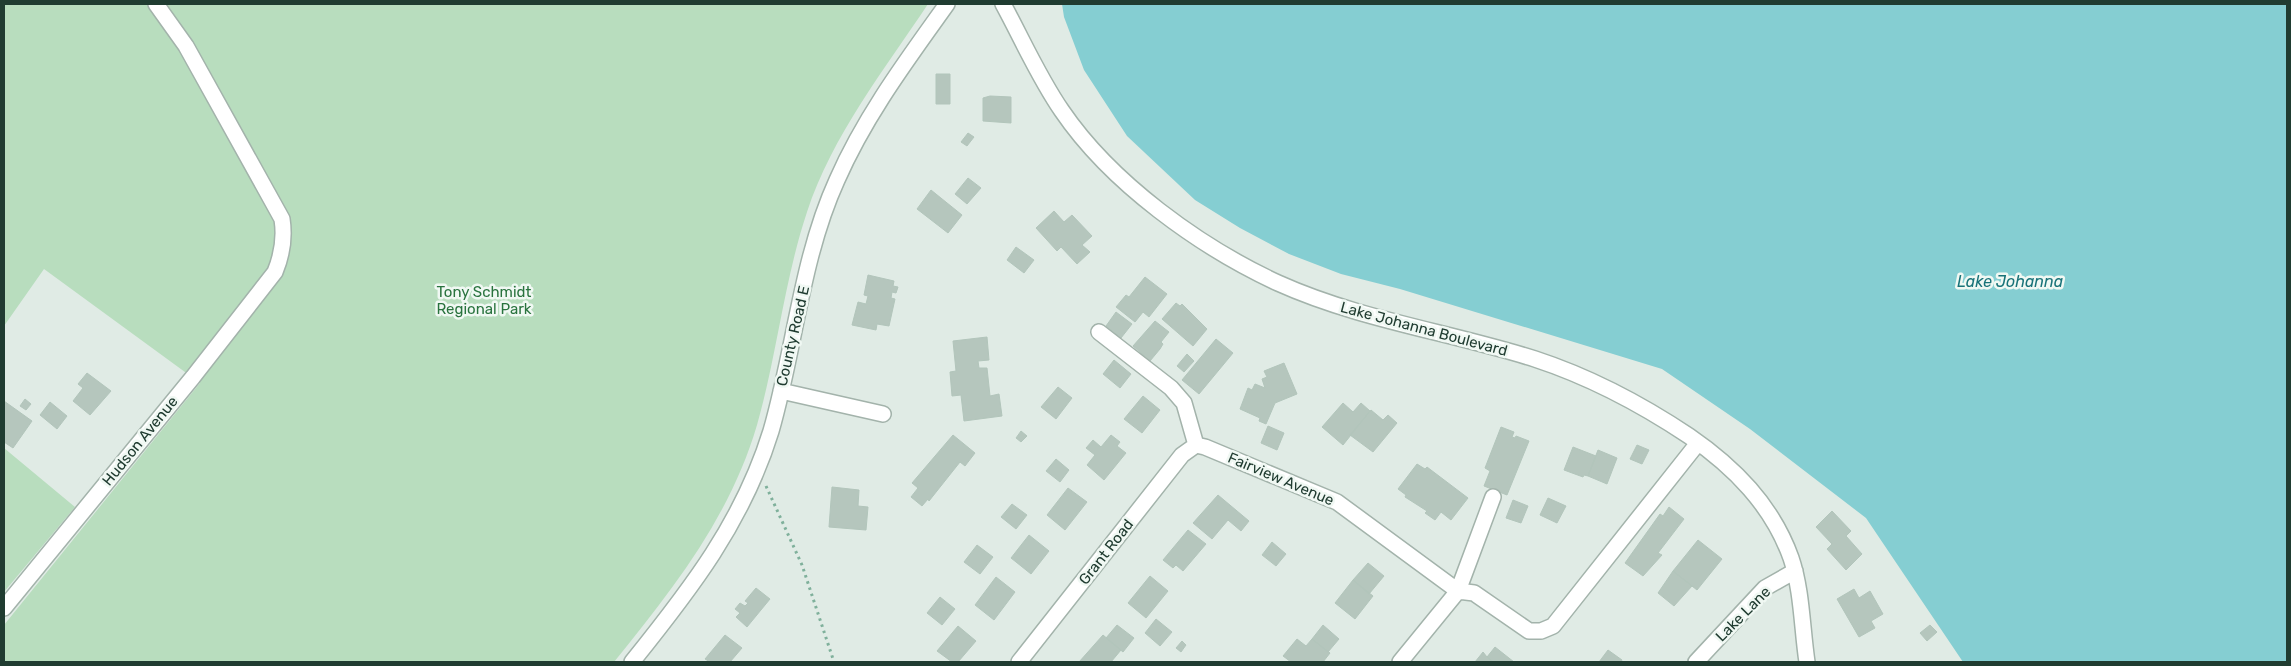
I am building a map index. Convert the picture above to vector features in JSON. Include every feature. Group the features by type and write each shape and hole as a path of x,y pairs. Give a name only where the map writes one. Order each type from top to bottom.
{"street":[{"name":"Hudson Avenue","path":"4,608 193,377 275,272 281,259 283,244 282,218 186,46 156,4"},
{"name":"County Road E","path":"632,662 703,570 739,509 757,468 770,431 820,223 836,180 883,96 947,4"},
{"name":"Lake Johanna Boulevard","path":"1003,4 1062,110 1090,147 1155,206 1218,250 1278,283 1325,302 1534,359 1583,376 1629,398 1698,443 1729,467 1752,489 1771,515 1783,537 1795,571 1806,662"},
{"path":"1099,332 1171,388 1184,402 1196,445"},
{"path":"781,391 883,414"},
{"name":"Fairview Avenue","path":"1196,445 1205,447 1337,502 1458,590 1474,593 1529,631 1541,631 1553,626 1698,443"},
{"name":"Grant Road","path":"1019,662 1182,456 1196,445"},
{"path":"1400,662 1458,590 1492,497"},
{"name":"Lake Lane","path":"1696,662 1765,588 1795,571"}],"path":[{"path":"757,468 802,565 834,662"}],"green space":[{"name":"Tony Schmidt Regional Park","path":"4,4 928,4 860,104 830,157 818,184 807,212 792,265 757,425 746,459 732,491 698,551 614,662 4,662 4,625 200,383 44,269 4,326"},
{"path":"4,448 75,507 4,592"}],"water":[{"name":"Lake Johanna","path":"1062,4 2287,4 2287,662 1963,662 1866,518 1750,429 1662,369 1400,289 1341,274 1289,254 1240,228 1195,200 1127,136 1084,70 1064,17"}],"building":[{"path":"936,74 950,74 950,104 936,104"},
{"path":"990,96 1011,97 1011,123 983,121 983,98"},
{"path":"968,133 974,137 967,146 961,142"},
{"path":"968,178 981,188 967,204 955,194"},
{"path":"931,190 962,215 948,233 917,209"},
{"path":"1054,211 1064,222 1072,215 1092,236 1082,245 1090,252 1077,264 1061,247 1057,251 1036,228"},
{"path":"1016,247 1034,260 1024,273 1007,260"},
{"path":"868,275 894,281 893,286 898,287 896,293 892,292 891,298 895,299 889,326 877,324 876,330 852,325 858,302 866,304 868,296 864,295"},
{"path":"1145,277 1167,294 1149,317 1143,312 1135,322 1116,307 1126,295 1129,297"},
{"path":"1176,303 1180,306 1182,304 1207,329 1193,346 1162,319"},
{"path":"1116,312 1132,324 1121,338 1106,326"},
{"path":"1155,321 1169,332 1161,342 1163,344 1160,349 1150,361 1133,346"},
{"path":"987,337 989,360 978,361 979,368 987,368 990,396 999,394 1002,416 964,421 961,395 952,396 950,372 956,371 953,341"},
{"path":"1216,339 1233,353 1199,394 1182,380"},
{"path":"1187,354 1194,361 1184,372 1177,366"},
{"path":"1114,360 1131,374 1120,388 1103,374"},
{"path":"1284,363 1297,394 1275,403 1266,424 1259,421 1260,418 1240,409 1248,388 1252,390 1255,384 1265,388 1262,379 1267,377 1264,371"},
{"path":"87,373 111,391 90,415 73,401 83,388 78,384"},
{"path":"1058,387 1072,398 1056,419 1041,407"},
{"path":"1143,396 1160,410 1142,433 1124,419"},
{"path":"25,399 31,404 26,410 20,406"},
{"path":"4,401 32,421 13,448 4,442"},
{"path":"50,402 67,416 57,429 40,415"},
{"path":"1343,403 1353,412 1361,403 1370,411 1343,445 1322,427"},
{"path":"1371,410 1383,420 1388,415 1397,423 1373,452 1350,435"},
{"path":"1268,426 1284,433 1277,450 1261,443"},
{"path":"1501,427 1514,432 1512,437 1515,438 1516,436 1529,441 1507,495 1484,486 1490,471 1485,468"},
{"path":"1021,431 1027,436 1021,442 1016,438"},
{"path":"953,435 975,453 965,466 960,462 929,501 928,499 922,506 911,497 918,488 912,483"},
{"path":"1111,435 1120,442 1117,446 1126,453 1104,480 1087,465 1095,455 1086,448 1093,440 1101,447"},
{"path":"1637,445 1649,450 1642,464 1630,459"},
{"path":"1573,447 1596,456 1588,476 1584,475 1583,477 1564,470"},
{"path":"1598,450 1617,458 1607,484 1588,476"},
{"path":"1056,459 1069,470 1060,482 1046,471"},
{"path":"1417,464 1425,469 1427,467 1468,498 1451,520 1441,512 1435,520 1425,513 1427,511 1405,497 1406,495 1398,489"},
{"path":"832,487 859,490 858,506 868,507 866,530 829,527"},
{"path":"1068,488 1087,502 1065,530 1047,515"},
{"path":"1218,495 1249,521 1241,531 1228,520 1212,539 1193,523"},
{"path":"1548,498 1566,506 1557,523 1540,515"},
{"path":"1513,500 1528,506 1521,523 1506,518"},
{"path":"1012,504 1027,515 1016,529 1001,517"},
{"path":"1669,507 1684,519 1658,553 1662,555 1643,576 1625,563 1660,514 1663,516"},
{"path":"1832,511 1851,531 1846,536 1862,554 1846,570 1827,549 1832,544 1816,527"},
{"path":"1188,530 1206,544 1183,571 1176,565 1173,568 1163,560"},
{"path":"1029,535 1049,551 1031,574 1011,558"},
{"path":"1698,540 1722,559 1697,590 1673,571"},
{"path":"1272,542 1286,554 1276,566 1262,555"},
{"path":"977,545 993,557 980,574 964,562"},
{"path":"1368,563 1384,576 1369,594 1353,580"},
{"path":"1673,571 1692,586 1674,606 1658,593"},
{"path":"1150,576 1168,591 1146,618 1128,603"},
{"path":"996,577 1015,592 994,620 975,605"},
{"path":"1353,580 1373,596 1355,619 1335,603"},
{"path":"756,588 770,599 747,627 736,617 740,613 735,609 740,603 745,606 748,603 745,601"},
{"path":"1854,589 1859,598 1870,591 1883,614 1871,621 1875,628 1859,637 1837,599"},
{"path":"940,597 955,609 942,625 927,613"},
{"path":"1156,619 1172,632 1160,646 1145,633"},
{"path":"1117,625 1134,638 1123,652 1106,638"},
{"path":"1323,625 1339,639 1328,652 1312,639"},
{"path":"1930,625 1937,632 1927,641 1920,633"},
{"path":"958,626 976,641 958,662 952,662 937,651"},
{"path":"725,635 742,648 730,662 710,662 705,659"},
{"path":"1103,635 1121,650 1111,662 1079,662"},
{"path":"1297,639 1306,646 1312,639 1330,653 1323,662 1291,662 1283,656"},
{"path":"1182,641 1186,645 1181,652 1176,648"},
{"path":"1495,647 1514,662 1493,662 1487,657"},
{"path":"1608,650 1622,660 1621,662 1599,662"},
{"path":"1483,652 1487,657 1493,662 1475,662"}]}
